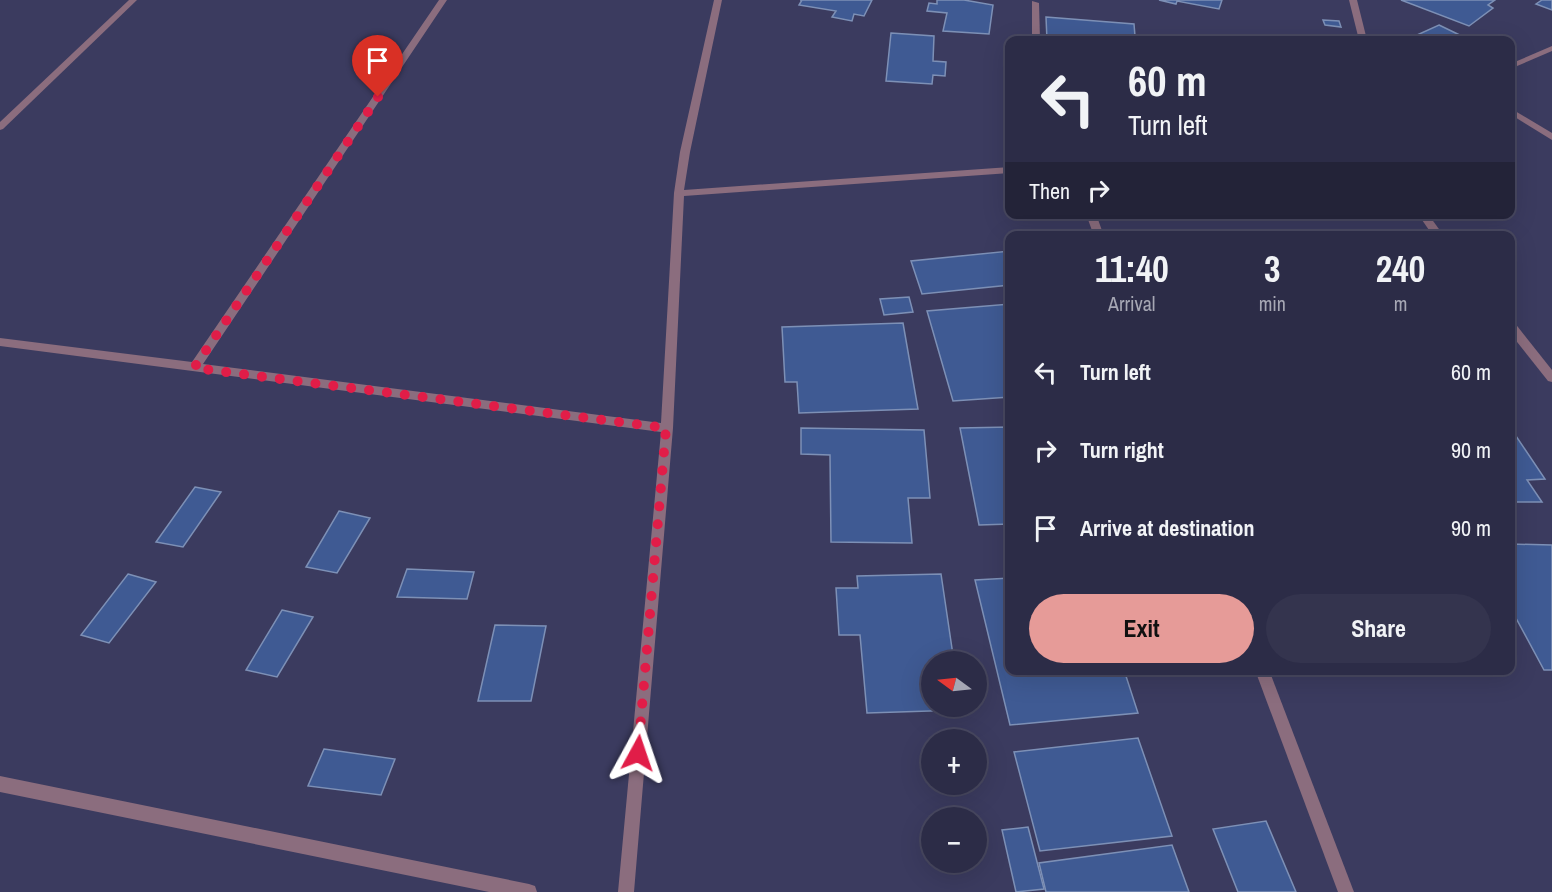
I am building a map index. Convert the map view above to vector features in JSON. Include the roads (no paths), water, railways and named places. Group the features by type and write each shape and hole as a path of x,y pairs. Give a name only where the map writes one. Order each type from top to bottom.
{"street":[{"path":"0,126 133,0"},
{"path":"194,368 443,0"},
{"path":"626,892 666,428 679,193 685,152 718,0"},
{"path":"1353,0 1362,36"},
{"path":"1035,3 1036,36"},
{"path":"1515,65 1552,48"},
{"path":"1515,113 1552,137"},
{"path":"679,193 1005,170"},
{"path":"1515,331 1552,378"},
{"path":"0,342 666,428"},
{"path":"1264,675 1346,892"},
{"path":"0,784 529,892"}]}
